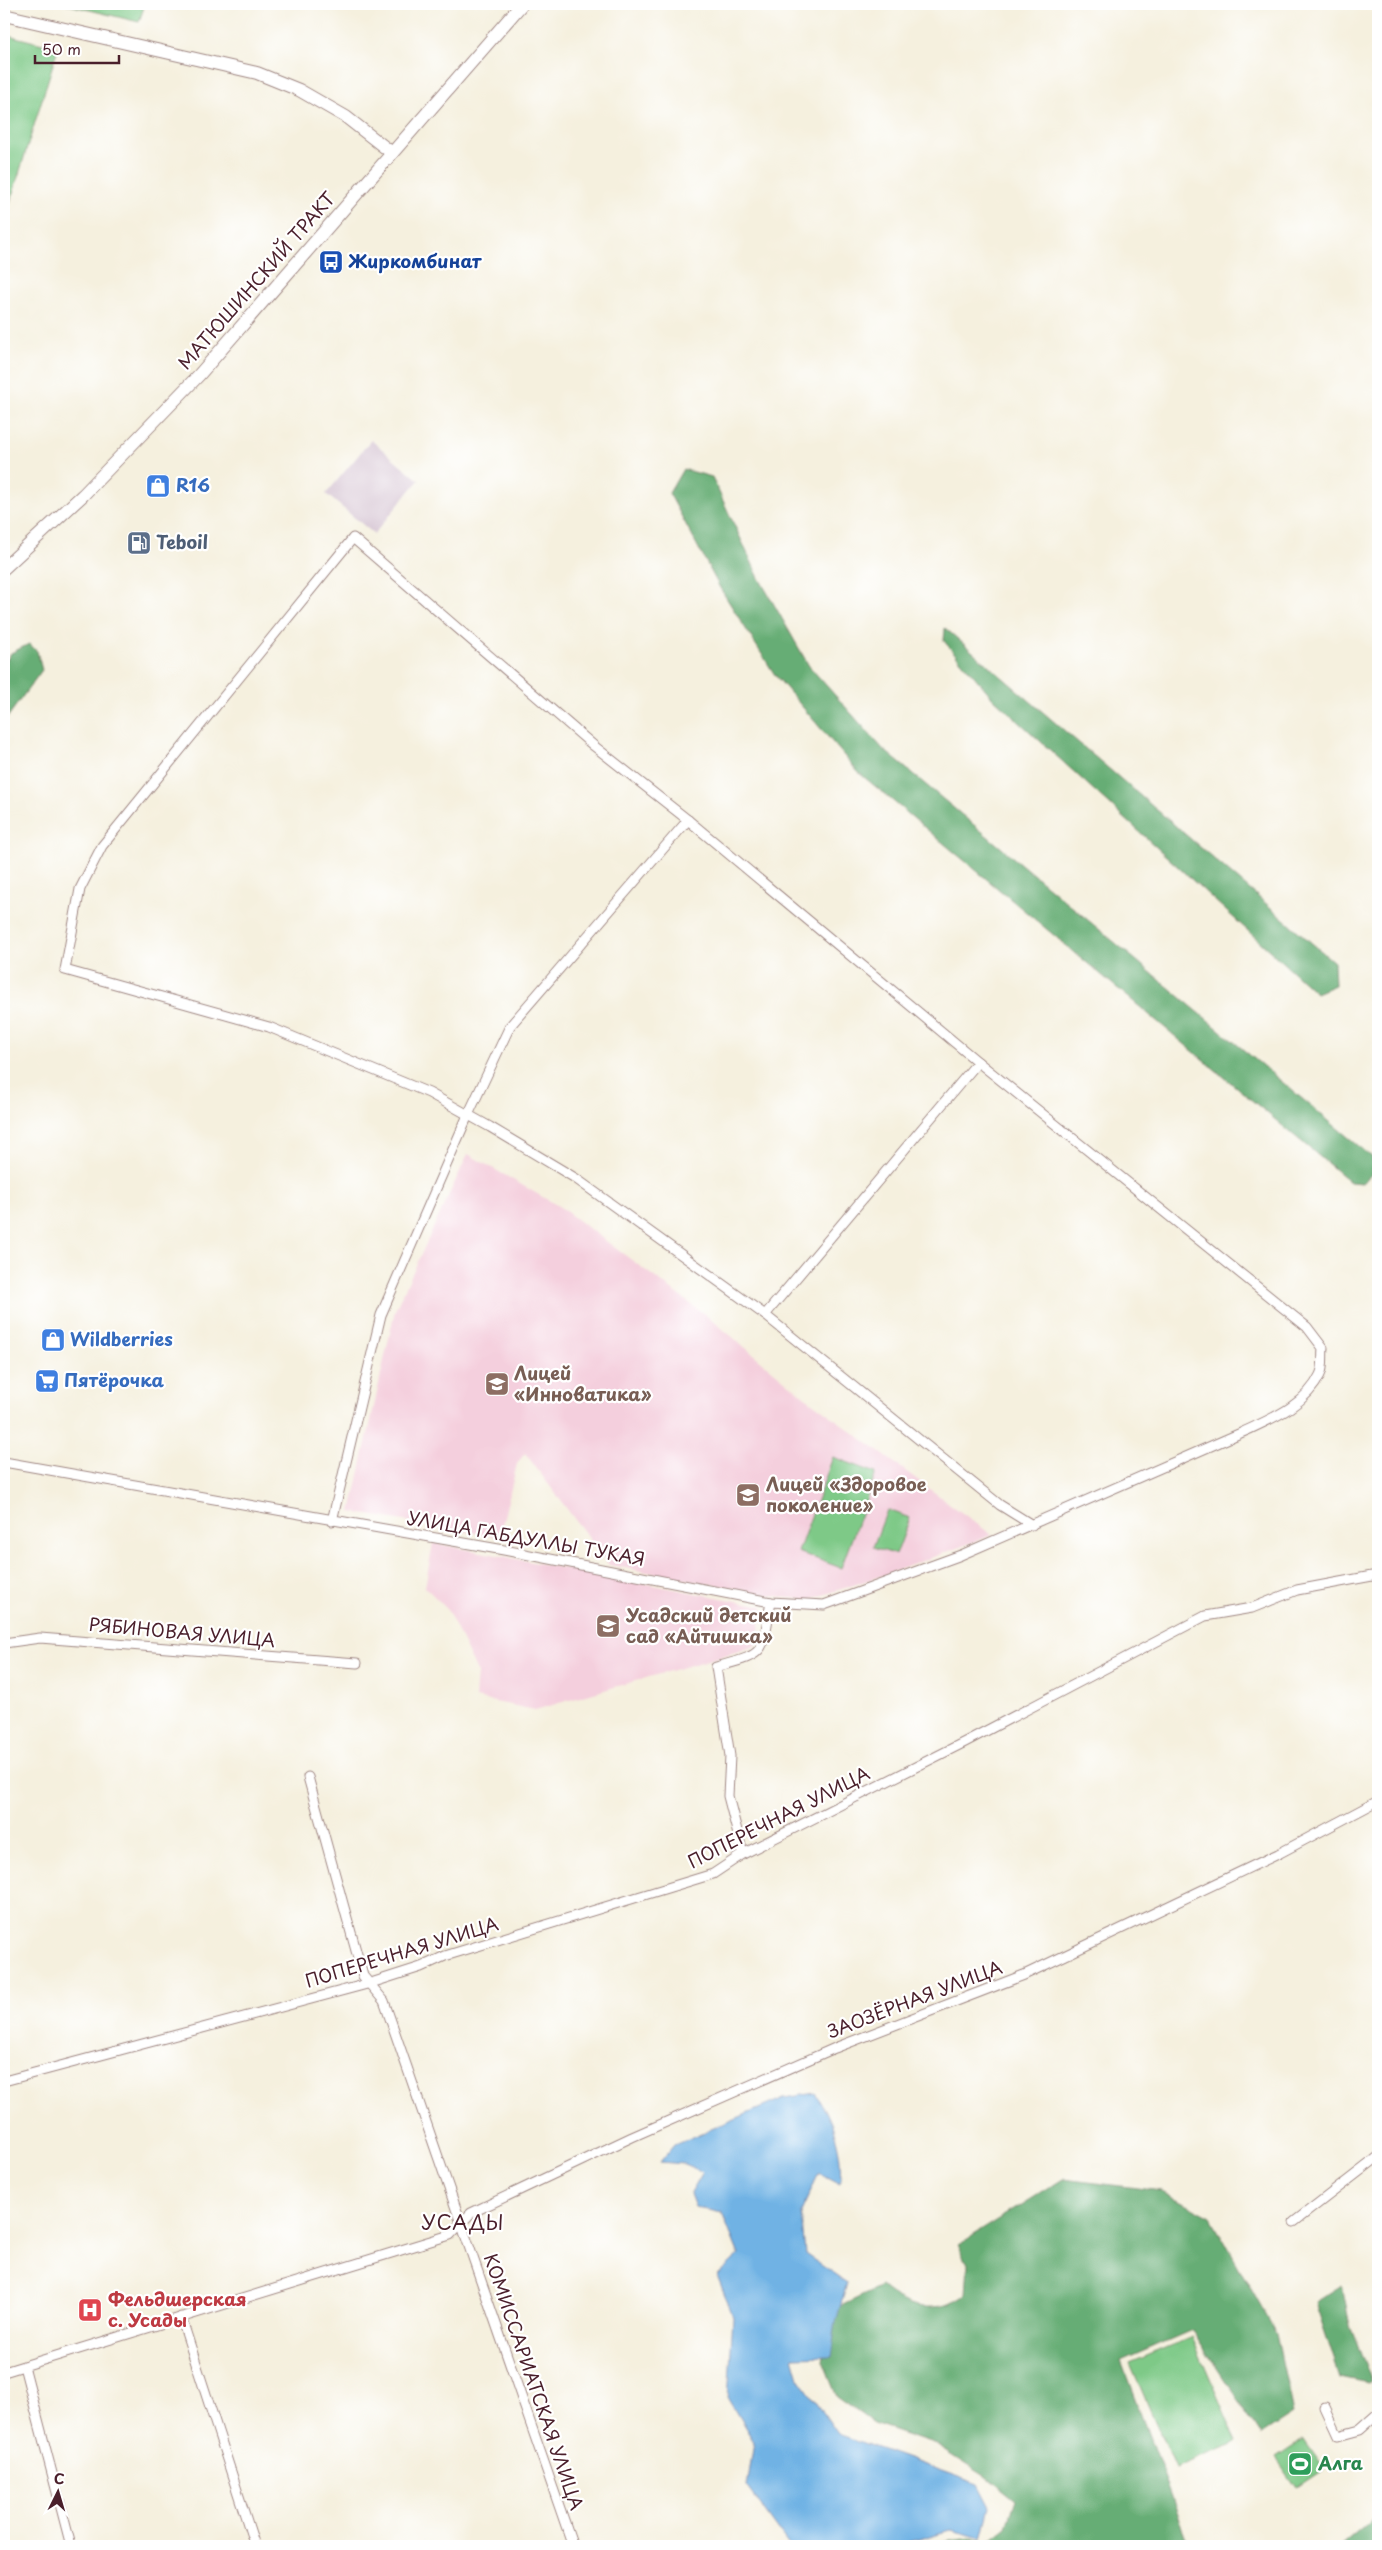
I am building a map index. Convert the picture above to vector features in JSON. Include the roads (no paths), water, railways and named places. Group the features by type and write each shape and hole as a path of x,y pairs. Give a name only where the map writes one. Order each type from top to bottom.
{"main road":[{"name":"МАТЮШИНСКИЙ ТРАКТ","path":"4,568 83,495 154,423 522,4"},
{"path":"4,15 257,73 299,90 346,117 392,153"}],"street":[{"name":"УЛИЦА ГАБДУЛЛЫ ТУКАЯ","path":"4,1462 504,1550 771,1602 824,1605 961,1555 1032,1526 1277,1416 1306,1396 1321,1374 1323,1348 1307,1327 978,1062 688,820 594,746 353,538 102,846 80,889 65,970 269,1027 429,1093 468,1115"},
{"path":"332,1521 381,1315 468,1115 510,1026 688,820"},
{"path":"765,1315 978,1062"},
{"path":"468,1115 575,1178 765,1315 1000,1504 1032,1526"},
{"name":"ПОПЕРЕЧНАЯ УЛИЦА","path":"4,2081 370,1983 421,1967 444,1956 713,1874 742,1854 965,1742 1205,1616 1252,1608 1297,1590 1372,1576"},
{"path":"742,1854 728,1796 730,1756 716,1667 755,1656 763,1647 771,1602"},
{"name":"РЯБИНОВАЯ УЛИЦА","path":"4,1643 40,1638 357,1663"},
{"name":"КОМИССАРИАТСКАЯ УЛИЦА","path":"308,1777 363,1976 384,2001 485,2298 573,2546"},
{"name":"ЗАОЗЁРНАЯ УЛИЦА","path":"4,2372 450,2236 471,2213 632,2137 835,2048 1024,1975 1278,1854 1378,1801"},
{"path":"1294,2222 1378,2157"},
{"path":"182,2317 255,2546"},
{"path":"24,2366 71,2546"},
{"path":"1325,2408 1338,2436 1360,2430 1378,2414"}],"water":[{"path":"815,2093 832,2125 841,2171 840,2184 819,2173 801,2212 805,2254 847,2283 836,2322 831,2356 793,2357 799,2378 838,2434 978,2484 990,2507 982,2538 950,2530 909,2542 905,2546 790,2546 747,2487 754,2442 728,2399 733,2316 717,2275 739,2255 722,2213 695,2207 690,2194 703,2172 684,2164 660,2162 674,2145 784,2098"}],"place":[{"name":"Жиркомбинат","path":"331,262"},
{"name":"R16","path":"158,486"},
{"name":"Teboil","path":"139,543"},
{"name":"Wildberries","path":"53,1340"},
{"name":"Пятёрочка","path":"47,1381"},
{"name":"Лицей «Инноватика»","path":"497,1384"},
{"name":"Лицей «Здоровое поколение»","path":"748,1495"},
{"name":"Усадский детский сад «Айтишка»","path":"608,1626"},
{"name":"Фельдшерская с. Усады","path":"90,2310"},
{"name":"Алга","path":"1300,2464"}],"district":[{"name":"УСАДЫ","path":"463,2223"}]}
